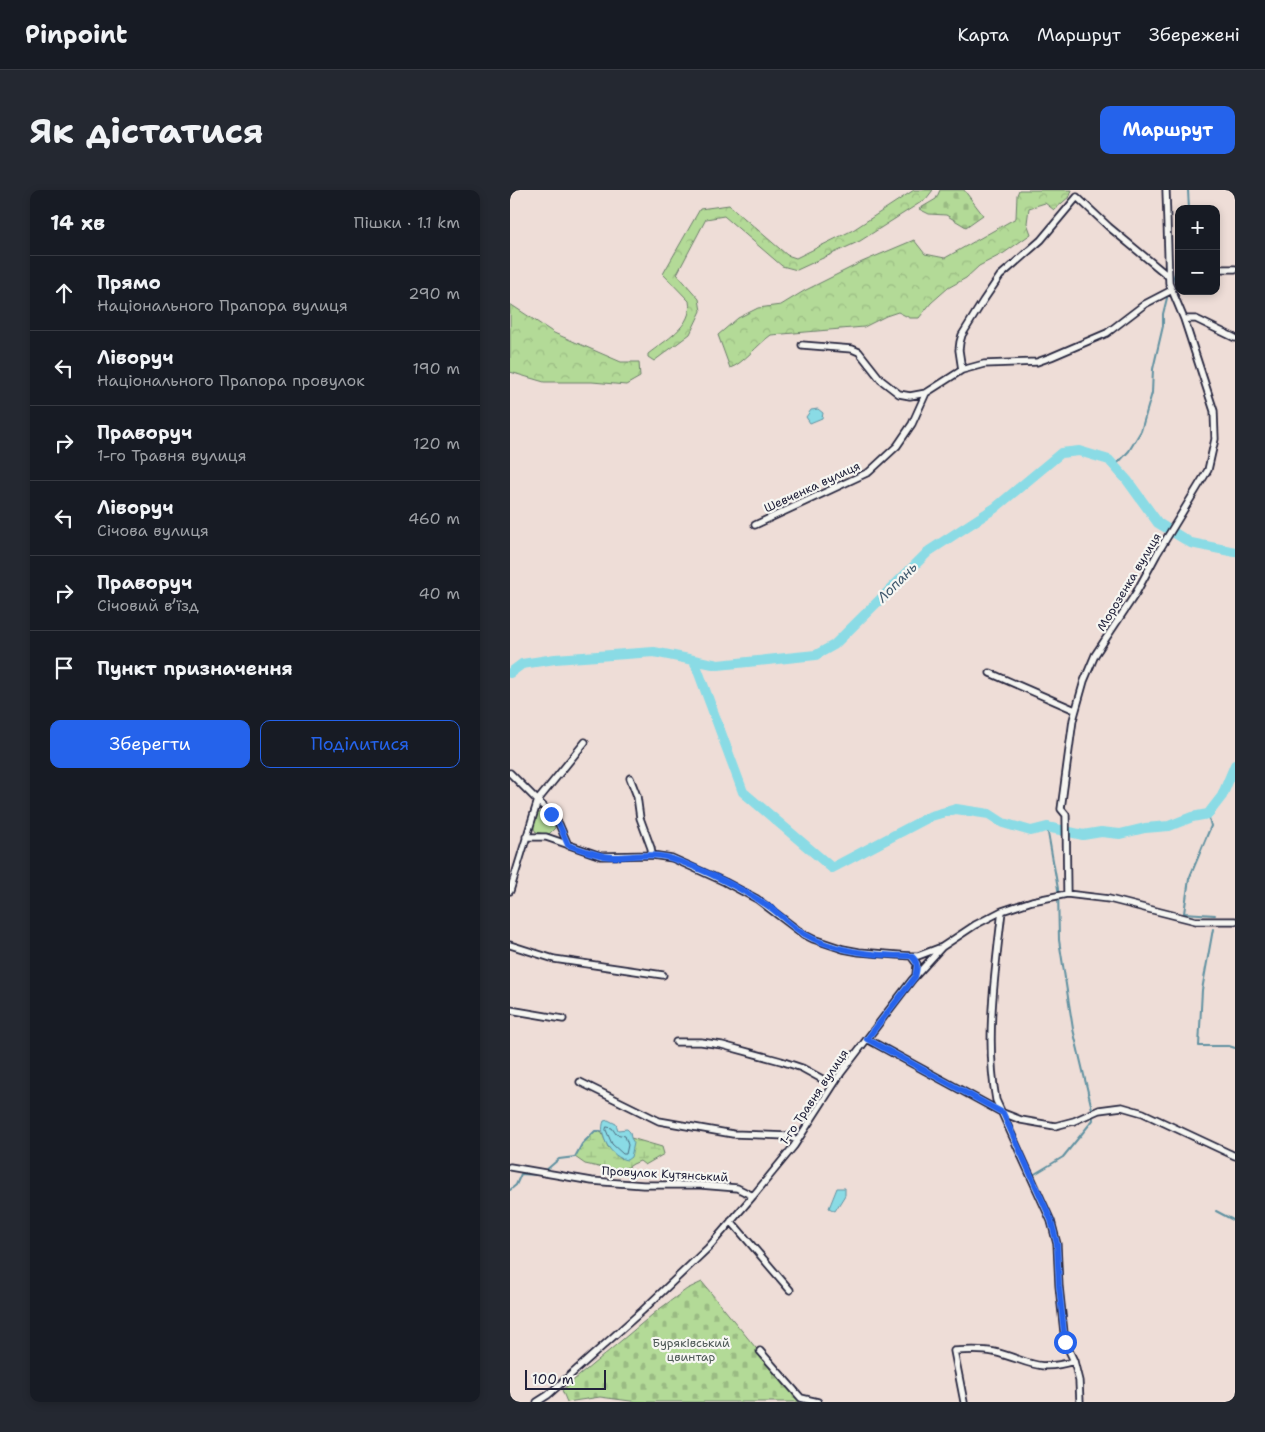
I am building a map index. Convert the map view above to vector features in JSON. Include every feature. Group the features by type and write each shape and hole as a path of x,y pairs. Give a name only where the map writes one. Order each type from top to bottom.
{"street":[{"path":"802,344 852,349 859,352 881,380 899,394 910,396 926,393 962,370 984,364 1038,362 1051,357 1106,333 1145,304 1174,290 1168,276 1166,190"},
{"path":"962,370 959,350 962,335 983,301 1000,276 1041,240 1077,197 1109,227 1168,276"},
{"path":"1220,269 1235,269"},
{"name":"Морозенка вулиця","path":"1067,894 1066,816 1061,809 1075,710 1084,681 1095,655 1136,593 1157,554 1208,470 1215,439 1214,410 1174,290"},
{"path":"1184,319 1196,319 1235,338"},
{"name":"Шевченка вулиця","path":"755,525 868,472 897,446 912,424 926,393"},
{"path":"990,673 1075,710"},
{"path":"510,891 538,800 585,742"},
{"path":"510,772 559,824 568,845"},
{"path":"630,778 637,796 640,818 652,855"},
{"path":"526,838 546,837 601,856 652,855 672,858 757,899 803,934 821,942 859,952 918,956 942,947"},
{"name":"1-го Травня вулиця","path":"537,1402 548,1395 642,1311 708,1248 798,1140 833,1085 867,1039 915,977 942,947 975,925 1002,912 1032,901 1067,894 1109,899 1196,921 1235,921"},
{"path":"1002,912 995,971 992,1034 993,1084 996,1100 1051,1220 1057,1244 1065,1342 1074,1361 1079,1381 1080,1402"},
{"path":"510,945 554,959 663,975"},
{"path":"911,956 917,964 915,977"},
{"path":"510,1010 563,1019"},
{"path":"867,1039 1003,1113 1021,1120 1055,1126 1074,1121 1099,1110 1122,1107 1144,1113 1235,1156"},
{"path":"676,1042 701,1042 781,1061 802,1068 833,1085"},
{"path":"580,1082 659,1121 733,1134 787,1136 798,1140"},
{"name":"Провулок Кутянський","path":"510,1168 592,1181 642,1185 700,1185 737,1188 753,1196"},
{"path":"731,1221 790,1290"},
{"path":"760,1351 801,1398 807,1401 818,1402"},
{"path":"964,1402 954,1351 992,1351 1042,1366 1057,1366 1074,1361"}],"green space":[{"path":"914,190 933,190 926,199 860,241 797,270 782,266 724,216 706,219 677,274 699,299 701,311 690,334 654,361 648,357 648,354 676,332 687,318 689,301 663,274 700,209 729,205 787,255 796,258 853,230"},
{"path":"940,190 964,190 983,215 966,227 946,215 929,214 919,209 936,199"},
{"path":"1019,190 1072,190 1070,196 1054,210 1045,203 1029,208 1027,223 1031,234 1004,253 979,266 966,278 948,288 931,303 919,318 910,318 898,312 864,327 771,335 740,362 730,368 718,335 738,318 758,308 781,305 804,291 862,262 914,240 925,254 945,258 1016,218"},
{"path":"510,304 554,333 621,362 639,362 640,377 626,385 592,382 544,382 510,372"},
{"path":"541,812 549,816 555,828 548,835 536,832 534,827 535,818"},
{"path":"595,1131 601,1131 608,1147 621,1159 631,1138 662,1147 664,1154 645,1165 640,1161 627,1168 608,1169 585,1164 575,1157 582,1144"},
{"name":"Буряківський цвинтар","path":"702,1282 800,1402 638,1402 600,1397 567,1402 562,1390 658,1310 687,1289"}],"water":[{"path":"818,409 823,413 822,418 810,423 806,417 811,410"},
{"path":"608,1120 616,1124 618,1130 627,1129 630,1132 634,1143 631,1157 627,1160 616,1155 604,1139 604,1121"},
{"path":"837,1188 845,1188 845,1195 835,1211 829,1208"}],"waterway":[{"path":"1188,190 1189,205"},
{"path":"1172,283 1175,274"},
{"path":"1115,466 1129,451 1141,431 1152,393 1153,369 1168,294"},
{"name":"Лопань","path":"510,673 522,664 555,659 654,652 718,665 816,655 834,645 929,551 995,508 1061,453 1079,451 1109,460 1127,480 1158,523 1191,543 1235,552"},
{"path":"694,660 743,792 832,868 931,816 956,809 989,814 1003,823 1031,831 1047,827 1083,835 1101,832 1120,834 1145,828 1169,826 1192,817 1208,814 1222,796 1235,765"},
{"path":"1208,814 1211,826 1189,879 1184,913 1215,915"},
{"path":"1039,1188 1033,1175 1063,1157 1093,1120 1073,1029 1059,940 1058,889 1047,827"},
{"path":"1213,929 1202,990 1199,1046 1229,1046 1235,1048"},
{"path":"545,1171 559,1159 575,1157 582,1144 595,1131 601,1131"},
{"path":"510,1190 516,1185 521,1174 541,1174"},
{"path":"1216,1211 1235,1221"}],"route":[{"path":"551,814 559,824 568,845 601,856 652,855 672,858 757,899 803,934 813,939 859,952 911,956 914,958 917,964 915,977 867,1039 1003,1113 1051,1220 1057,1244 1065,1342"}]}
